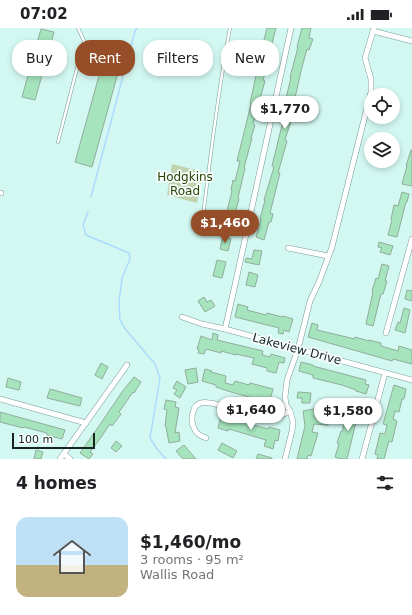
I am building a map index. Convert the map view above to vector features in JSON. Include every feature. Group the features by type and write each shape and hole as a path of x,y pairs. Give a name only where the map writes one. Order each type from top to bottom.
{"street":[{"path":"225,329 291,28"},
{"path":"285,459 293,422 290,411 286,405 285,397 287,380 298,349 310,301 332,247 371,92 371,79 365,58 373,29 412,41"},
{"path":"386,333 412,239"},
{"path":"288,248 328,256"},
{"name":"Lakeview Drive","path":"182,317 202,324 412,380"},
{"path":"70,459 62,457 127,364"},
{"path":"362,459 385,373"},
{"path":"0,398 86,423"},
{"path":"206,438 198,434 193,428 192,421 193,412 199,404 202,403 211,403 264,416 282,415 290,411"}],"lane":[{"path":"58,142 84,41 78,28"},
{"path":"201,231 222,71 230,28"}],"green space":[{"name":"Hodgkins Road","path":"172,164 203,172 197,203 167,195"}],"building":[{"path":"267,28 276,28 273,40 264,40"},
{"path":"302,28 311,28 309,38 313,39 309,50 307,49 302,67 292,111 298,112 296,119 292,118 285,140 287,141 278,173 280,173 270,213 273,214 264,240 256,237 264,200 274,167 272,166 283,121 281,120"},
{"path":"41,29 54,32 52,40 38,40"},
{"path":"28,76 42,76 35,100 22,97"},
{"path":"99,76 117,76 92,167 75,162"},
{"path":"256,76 264,76 263,80 265,81 253,124 255,125 232,225 224,223 232,191 233,180 235,181 240,161 237,161"},
{"path":"412,150 412,186 402,184"},
{"path":"402,192 409,194 397,237 388,235 394,205 398,206"},
{"path":"223,236 231,239 228,251 220,249"},
{"path":"379,242 393,246 390,255 380,252 382,248 378,247"},
{"path":"254,250 262,251 259,265 245,262 246,258 252,259"},
{"path":"217,260 226,262 222,278 213,276"},
{"path":"382,264 389,266 385,281 387,281 383,294 381,294 373,326 366,324 372,291 376,278 378,279"},
{"path":"249,272 258,275 255,287 246,285"},
{"path":"407,290 412,291 412,301 405,299"},
{"path":"204,297 207,302 211,300 215,306 205,312 198,301"},
{"path":"238,304 248,307 247,310 266,315 267,313 293,319 289,332 284,330 283,334 278,333 279,328 235,317"},
{"path":"404,308 410,310 405,333 395,330 398,322 400,323"},
{"path":"312,323 318,325 317,330 355,339 355,337 381,343 381,346 398,351 399,346 412,350 412,364 393,359 392,361 308,337"},
{"path":"213,333 218,335 217,340 263,351 262,355 270,357 271,354 285,358 284,363 279,362 276,373 267,371 267,368 252,364 254,358 206,349 204,354 198,353 199,349 197,349 201,336 212,340"},
{"path":"301,362 366,380 365,384 369,385 366,394 342,385 313,378 313,375 299,371"},
{"path":"101,363 108,367 102,379 95,375"},
{"path":"196,368 198,382 188,384 185,370"},
{"path":"205,369 226,376 225,383 233,385 235,381 273,389 270,400 257,397 256,399 216,387 216,385 202,381"},
{"path":"134,377 141,382 119,412 121,414 112,426 110,424 90,452 93,454 89,459 80,453"},
{"path":"8,378 21,382 19,390 6,387"},
{"path":"177,381 186,387 180,398 174,394 177,390 173,388"},
{"path":"394,385 406,389 404,399 402,399 399,412 395,411 393,419 397,421 392,442 389,441 384,459 377,459 378,455 375,454 380,433 385,434 387,425 383,424"},
{"path":"50,389 82,398 80,406 47,398"},
{"path":"298,392 311,393 310,403 302,403 302,398 297,398"},
{"path":"166,400 176,402 175,407 179,408 175,433 179,432 180,441 169,443 165,426 167,410 164,409"},
{"path":"349,403 360,406 347,459 341,459 335,457 339,444 337,443 341,431 342,432"},
{"path":"314,409 315,418 329,419 328,425 314,424 312,432 318,433 311,456 308,455 307,459 297,459 305,426 303,411"},
{"path":"0,412 65,430 62,439 47,435 47,433 0,422"},
{"path":"221,416 268,429 269,427 280,430 278,441 275,440 273,449 264,446 266,440 229,429 228,431 218,428"},
{"path":"116,441 122,446 116,452 111,448"},
{"path":"222,443 237,451 233,458 218,450"},
{"path":"184,445 196,459 183,459 176,451"},
{"path":"36,450 43,452 41,459 34,459"},
{"path":"258,454 272,458 272,459 256,459"}],"waterway":[{"path":"91,197 137,28"},
{"path":"88,212 83,225 86,235 129,253 130,259 122,278 119,302 120,320 126,330 155,364 160,378 150,438 166,459"}]}
